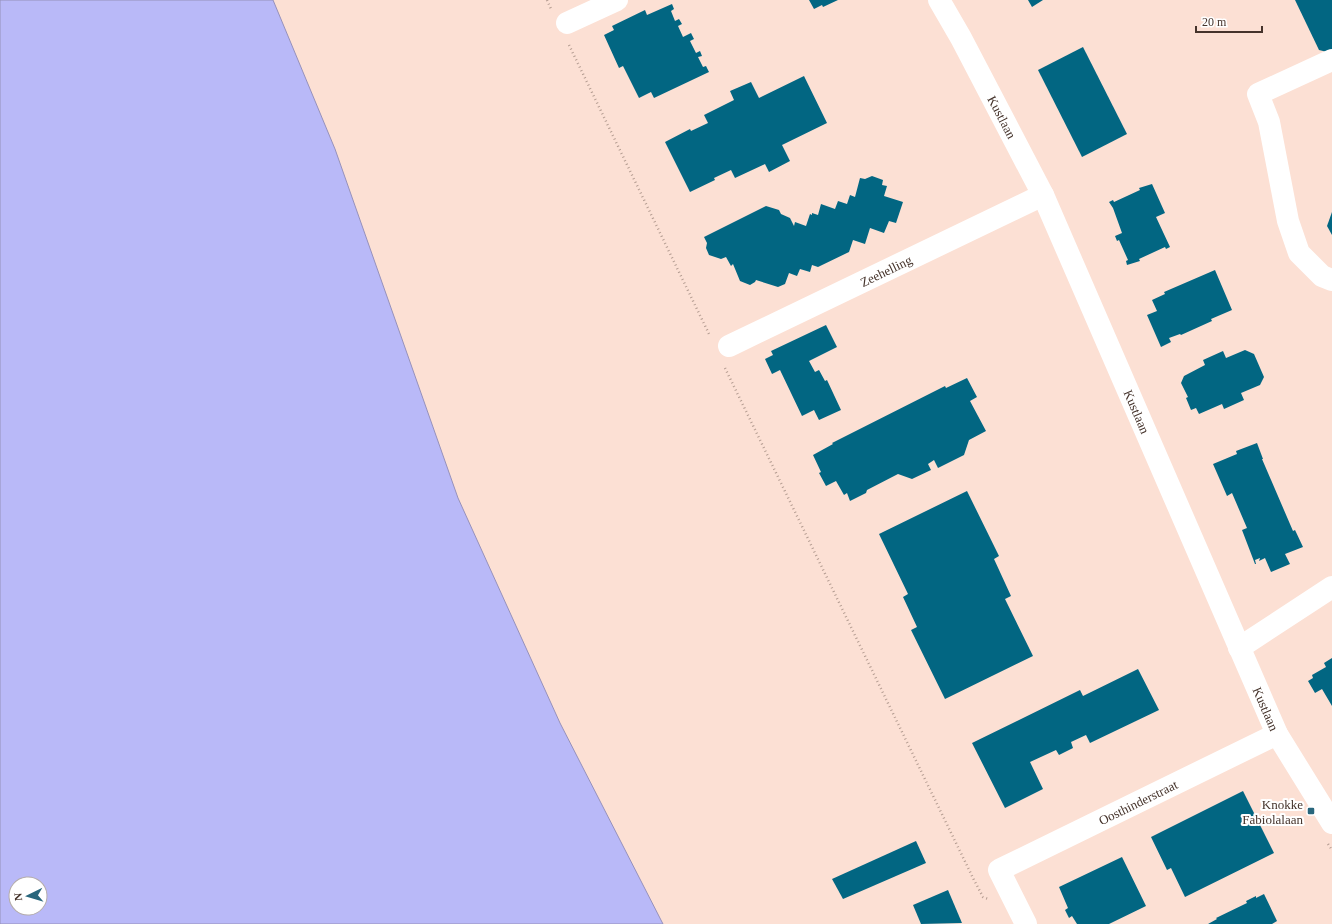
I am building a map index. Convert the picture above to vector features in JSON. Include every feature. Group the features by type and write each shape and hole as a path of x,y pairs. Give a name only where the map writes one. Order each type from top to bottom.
{"street":[{"path":"563,26 617,0"},
{"name":"Kustlaan","path":"939,0 961,38 1043,194 1277,734 1332,823"},
{"path":"1332,60 1258,94 1269,122 1288,221 1299,253 1322,276 1332,280"},
{"name":"Zeehelling","path":"721,350 1043,194"},
{"path":"1239,648 1332,587"},
{"name":"Oosthinderstraat","path":"1026,924 999,870 1277,734"}],"path":[{"path":"547,0 563,26 721,350 983,897"}],"water":[{"path":"0,0 273,0 335,149 458,498 560,723 663,924 0,924"}],"building":[{"path":"809,0 838,0 823,7 822,5 814,9"},
{"path":"1028,0 1043,0 1032,7"},
{"path":"1295,0 1332,0 1332,50 1327,52 1319,50"},
{"path":"672,4 674,9 671,11 675,21 679,19 682,24 678,26 683,37 691,33 694,39 690,41 696,53 700,51 702,56 698,57 703,67 706,66 709,72 654,98 651,92 639,98 623,66 619,68 604,35 614,30 612,26 645,10 647,15"},
{"path":"1083,47 1127,134 1082,157 1038,70"},
{"path":"804,76 827,123 782,145 790,161 769,172 765,164 735,178 731,170 714,178 715,180 690,192 665,142 690,129 691,131 708,123 704,115 734,100 730,91 751,82 759,98"},
{"path":"872,176 883,180 882,185 887,186 884,196 903,202 896,223 889,221 884,233 870,228 865,244 853,240 849,252 818,267 812,265 810,272 800,269 797,276 789,273 785,284 778,287 756,280 750,285 740,281 733,264 731,266 726,257 721,259 709,255 706,248 707,243 704,237 766,206 779,210 781,214 790,218 794,226 795,222 806,226 810,214 812,215 812,213 818,215 821,204 835,209 838,201 847,204 850,195 855,197 860,178 865,179"},
{"path":"1152,184 1165,213 1156,217 1170,247 1166,249 1165,247 1139,259 1140,261 1127,265 1126,261 1128,260 1119,240 1117,241 1115,236 1122,233 1113,208 1109,202 1113,200 1114,202 1140,190 1139,188"},
{"path":"1332,212 1332,235 1327,226"},
{"path":"1215,270 1232,310 1181,335 1180,334 1169,338 1171,342 1161,347 1147,315 1157,311 1152,300 1165,294 1164,292"},
{"path":"826,325 837,347 809,361 815,372 819,370 825,381 827,380 841,410 819,420 814,410 802,416 780,370 772,374 765,359 773,355 771,351"},
{"path":"1245,350 1254,354 1264,377 1260,385 1241,393 1244,400 1224,409 1222,404 1199,414 1196,408 1191,410 1186,398 1188,397 1181,383 1184,376 1205,365 1203,360 1223,351 1226,358"},
{"path":"967,378 977,397 970,401 986,431 969,440 964,455 938,468 934,460 928,464 931,470 912,479 898,474 867,490 866,493 850,501 847,493 844,495 836,481 826,486 819,473 821,472 813,455 833,444 832,443 945,386 946,388"},
{"path":"1257,443 1262,459 1293,531 1295,530 1303,547 1285,554 1290,564 1271,572 1265,558 1259,561 1260,558 1255,560 1255,564 1242,530 1247,528 1232,493 1227,496 1213,464 1237,454 1236,451"},
{"path":"967,491 999,556 994,559 1011,596 1005,599 1033,656 945,699 911,630 917,627 903,597 908,594 879,534"},
{"path":"1332,658 1332,706 1322,689 1315,693 1308,681 1313,678 1312,675 1326,667 1324,663"},
{"path":"1138,669 1159,710 1090,743 1086,735 1071,742 1073,748 1059,755 1056,750 1030,762 1043,789 1005,808 972,743 1080,690 1083,696"},
{"path":"1243,791 1274,853 1185,897 1171,868 1167,870 1151,837"},
{"path":"916,841 926,863 843,899 832,879"},
{"path":"1122,857 1146,906 1109,924 1077,924 1072,916 1069,918 1065,910 1068,908 1059,887"},
{"path":"948,890 962,923 921,924 913,905"},
{"path":"1264,894 1277,921 1272,924 1208,924 1217,919 1216,918 1247,903 1246,901"}],"place":[{"name":"Knokke Fabiolalaan","path":"1311,811"}]}
